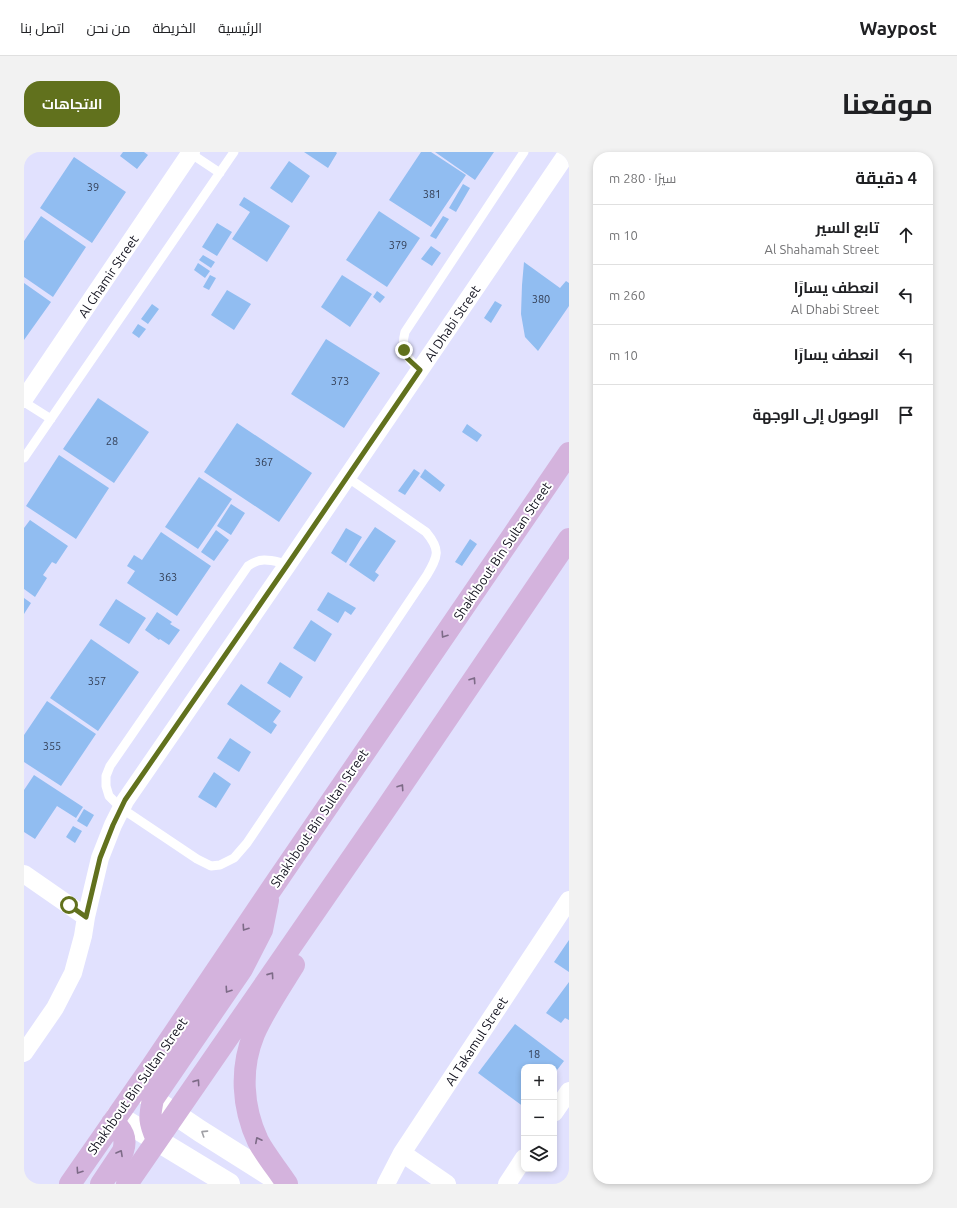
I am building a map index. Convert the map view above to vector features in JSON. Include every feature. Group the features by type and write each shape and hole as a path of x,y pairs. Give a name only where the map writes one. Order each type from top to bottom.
{"main road":[{"name":"Shakhbout Bin Sultan Street","path":"70,1184 114,1120 145,1094 270,891 569,453"},
{"path":"127,1184 385,810 569,539"},
{"path":"286,1184 259,1142 251,1125 246,1107 244,1088 248,1051 254,1033 263,1017 385,810"},
{"path":"145,1094 151,1127 157,1140"},
{"path":"101,1184 123,1151 125,1140 121,1130 114,1120"}],"street":[{"name":"Al Dhabi Street","path":"24,1053 56,1008 73,973 79,955 100,858 106,841 125,800 288,564 568,152"},
{"name":"Al Ghamir Street","path":"24,400 191,153"},
{"path":"24,874 86,917"},
{"name":"Al Takamul Street","path":"386,1184 402,1153 569,900"},
{"path":"557,1109 569,1091"},
{"path":"145,1094 200,1131 286,1184"},
{"path":"114,1120 157,1140 229,1184"},
{"path":"402,1153 447,1184"},
{"path":"507,1184 521,1163"}],"lane":[{"path":"24,458 234,152"},
{"path":"420,370 407,358 403,341 405,332 524,152"},
{"path":"191,153 220,173"},
{"path":"24,400 50,419"},
{"path":"288,564 261,560 248,566 110,766 106,776 106,786 109,796 121,808 197,859 211,866 220,865 234,858 247,842 436,560 436,550 426,532 347,477"}],"building":[{"path":"123,152 144,152 148,155 137,169 120,156"},
{"path":"304,152 336,152 337,153 328,168"},
{"path":"421,152 431,152 466,175 431,227 389,200"},
{"path":"435,152 494,152 475,180"},
{"path":"74,157 126,192 92,243 40,208"},
{"path":"289,161 310,176 292,203 270,188"},
{"path":"463,184 470,188 456,212 449,208"},
{"path":"244,197 290,226 267,262 232,239 250,212 239,205"},
{"path":"379,211 420,238 387,287 346,260"},
{"path":"41,216 86,247 53,297 24,277 24,241"},
{"path":"443,216 449,219 436,239 430,236"},
{"path":"217,223 232,232 217,256 202,247"},
{"path":"431,246 441,253 432,266 421,259"},
{"path":"203,255 215,262 211,268 199,260"},
{"path":"524,262 560,288 566,281 569,283 569,306 538,351 525,337 521,314"},
{"path":"198,263 210,271 205,278 194,270"},
{"path":"210,275 216,278 209,290 203,287"},
{"path":"342,275 372,294 350,327 321,307"},
{"path":"24,283 51,302 24,340"},
{"path":"227,290 251,304 234,330 211,315"},
{"path":"377,291 385,297 380,303 373,297"},
{"path":"495,301 502,305 491,323 484,318"},
{"path":"152,304 159,309 148,324 141,319"},
{"path":"138,324 146,329 139,338 132,333"},
{"path":"326,339 380,373 344,428 291,394"},
{"path":"98,398 149,432 114,483 63,449"},
{"path":"237,423 312,473 279,522 204,472"},
{"path":"467,424 482,435 477,442 462,432"},
{"path":"59,455 109,488 76,539 26,506"},
{"path":"414,469 420,473 405,495 398,491"},
{"path":"425,469 445,485 440,492 420,477"},
{"path":"199,477 232,499 198,549 165,527"},
{"path":"231,504 245,513 231,535 217,526"},
{"path":"30,520 68,546 56,564 52,562 43,575 47,578 35,597 24,589 24,528"},
{"path":"375,527 396,541 375,572 379,575 374,582 349,565"},
{"path":"346,528 362,537 346,563 331,553"},
{"path":"216,530 229,540 214,561 201,552"},
{"path":"161,532 211,566 177,616 127,583 135,571 127,566 134,555 142,560"},
{"path":"470,539 477,544 462,566 455,562"},
{"path":"328,592 356,608 351,615 345,611 338,623 317,610"},
{"path":"24,598 31,603 24,614"},
{"path":"116,599 146,618 129,644 99,625"},
{"path":"157,612 172,622 170,624 180,630 169,645 145,630"},
{"path":"311,620 332,634 315,662 293,648"},
{"path":"91,639 139,672 98,731 50,698"},
{"path":"280,662 303,677 290,698 267,683"},
{"path":"241,684 281,711 273,722 277,725 271,734 227,704"},
{"path":"47,701 96,734 61,786 24,762 24,735"},
{"path":"230,738 251,752 239,772 217,758"},
{"path":"214,772 231,784 216,808 198,797"},
{"path":"34,775 83,807 76,818 57,806 35,839 24,832 24,790"},
{"path":"84,809 94,815 87,827 77,821"},
{"path":"73,826 82,831 75,843 66,837"},
{"path":"569,940 569,972 554,962"},
{"path":"569,982 569,1020 565,1018 561,1023 546,1013"},
{"path":"515,1024 564,1061 557,1070 557,1064 521,1064 521,1105 478,1073"}],"route":[{"path":"69,905 86,917 100,858 106,841 125,800 420,370 407,358 404,350"}]}
